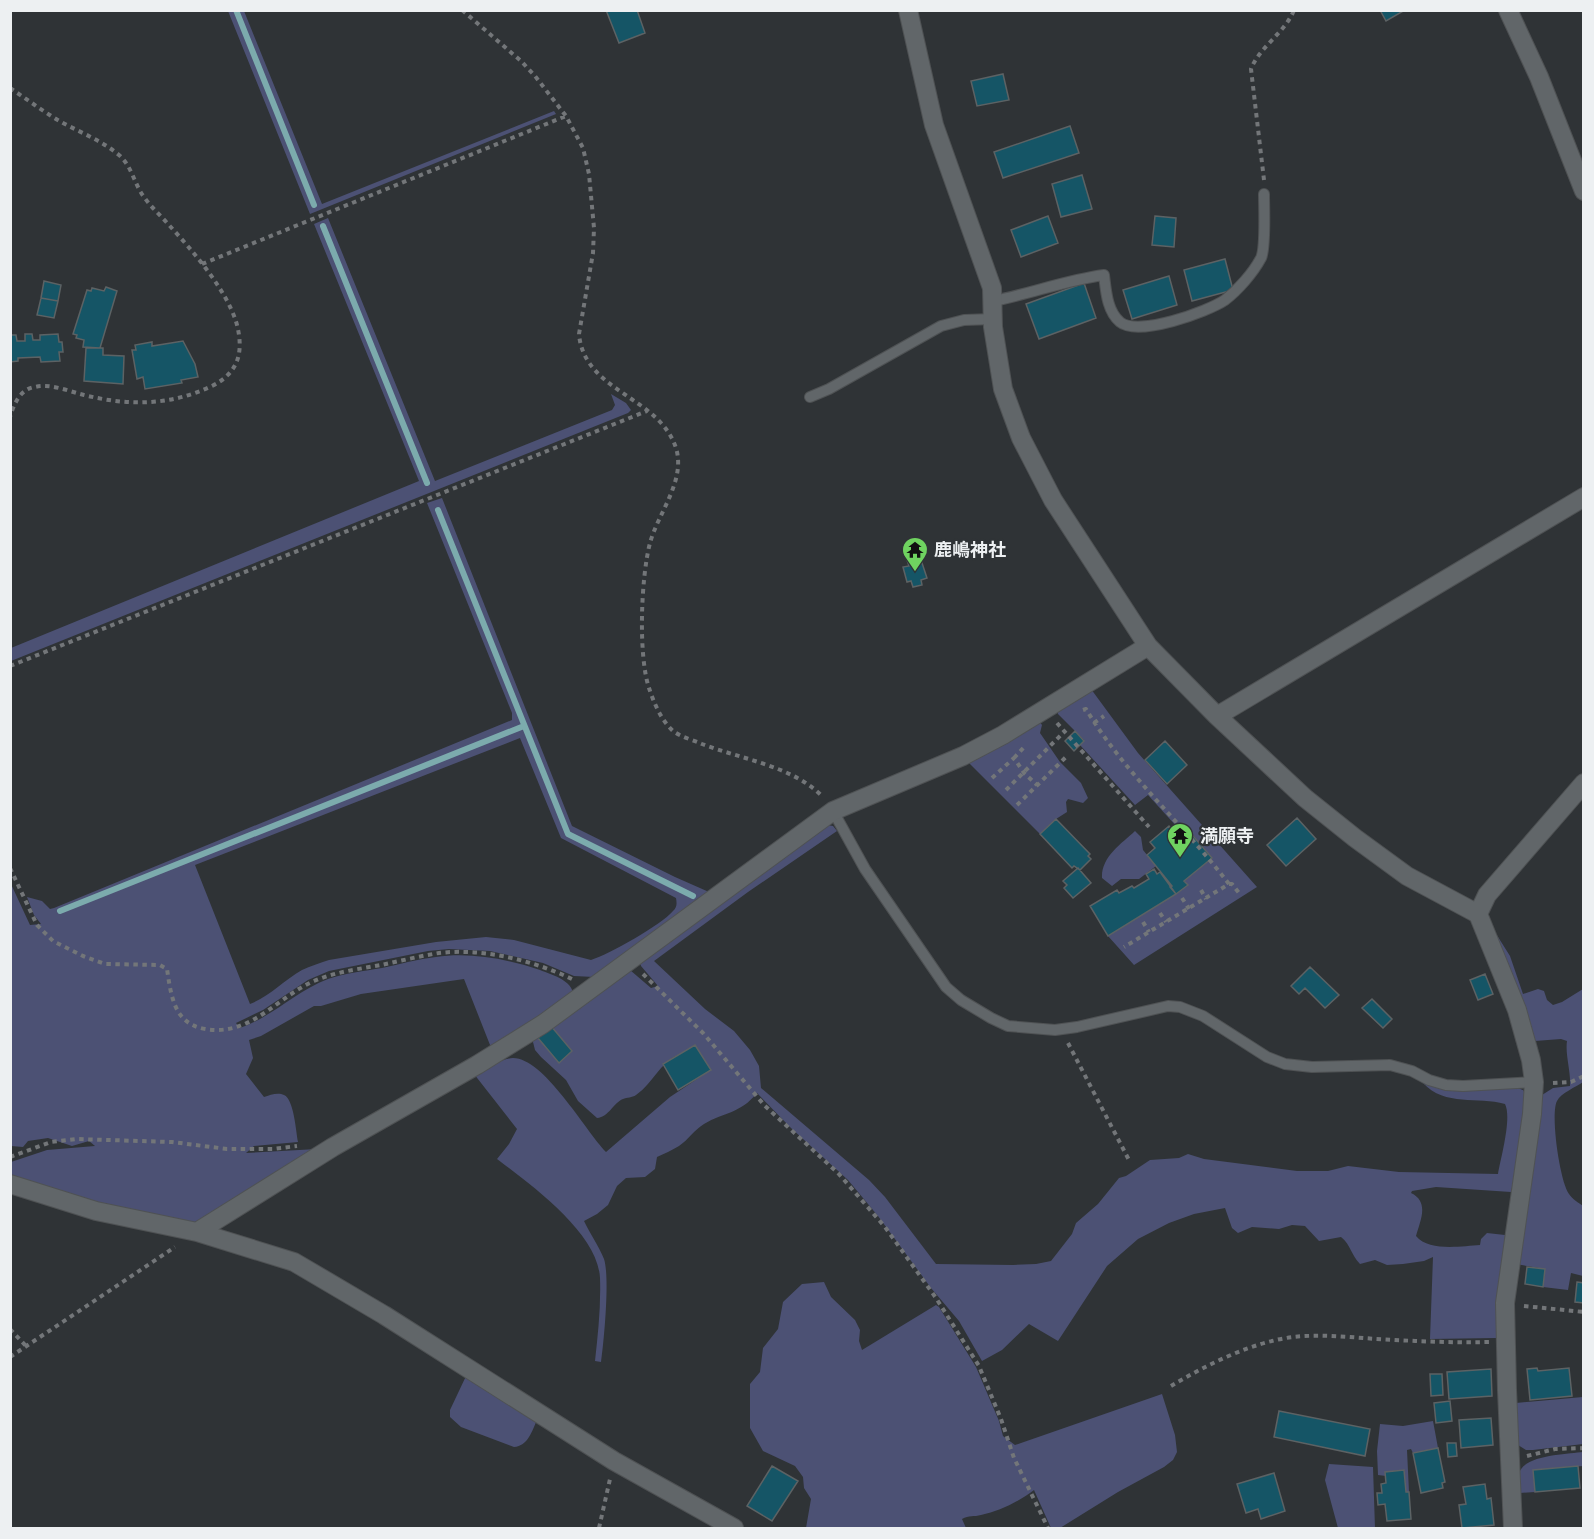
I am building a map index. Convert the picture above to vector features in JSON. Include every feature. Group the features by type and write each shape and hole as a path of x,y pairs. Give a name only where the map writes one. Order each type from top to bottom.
{"street":[{"path":"908,10 934,126 992,288 1003,389 1021,438 1053,500 1148,646 1217,716 1305,798 1355,838 1407,876 1478,914 1517,1010 1529,1052 1534,1082 1532,1114 1505,1303 1513,1528"},
{"path":"1508,10 1539,77 1584,191"},
{"path":"1217,716 1584,497"},
{"path":"197,1232 333,1147 477,1065 543,1024 833,811 963,756 1148,646"},
{"path":"1478,914 1488,895 1584,783"},
{"path":"10,1184 96,1211 197,1232 294,1262 478,1373 614,1461 734,1528"}],"lane":[{"path":"810,397 829,389 941,326 993,310 1022,296 1078,279 1104,276 1109,305 1118,321 1127,327 1184,319 1225,300 1249,276 1262,256 1264,194"},
{"path":"833,811 865,868 946,987 973,1007 1008,1026 1061,1029 1168,1006 1180,1007 1203,1016 1267,1057 1285,1064 1312,1067 1389,1065 1412,1071 1429,1080 1446,1085 1534,1082"}],"path":[{"path":"462,10 521,62 566,116 583,148 589,174 594,228 592,262 579,334 580,346 592,369 648,411 669,433 676,449 679,465 674,488 655,526 645,573 644,664 648,685 657,709 675,733 802,780 821,794 833,811"},
{"path":"1264,194 1264,170 1251,69 1256,58 1290,20 1294,10"},
{"path":"10,88 54,118 91,137 121,157 128,165 144,197 202,264 226,301 239,336 238,356 233,370 219,382 186,397 152,403 106,400 48,386 34,387 25,390 17,399 10,417"},
{"path":"202,264 566,116"},
{"path":"10,666 648,411"},
{"path":"1044,709 1149,827"},
{"path":"1075,715 1086,709 1120,759 1239,893"},
{"path":"1094,723 1104,716"},
{"path":"1060,726 1065,721"},
{"path":"1006,790 1065,731"},
{"path":"992,778 1028,744"},
{"path":"1017,805 1066,757"},
{"path":"1014,758 1024,773 1037,785"},
{"path":"10,868 36,925 53,941 82,956 105,964 160,965 167,969 174,1005 179,1016 186,1022 202,1028 219,1030 254,1020 316,980 440,953 497,956 532,964 571,979 587,990"},
{"path":"1124,946 1229,884"},
{"path":"1201,891 1206,899"},
{"path":"1182,898 1189,909"},
{"path":"1160,913 1166,922"},
{"path":"1143,922 1149,932"},
{"path":"629,961 703,1033 765,1106 838,1173 885,1227 936,1298 979,1366 1014,1458 1048,1528"},
{"path":"1061,1029 1130,1162"},
{"path":"1534,1082 1571,1082 1584,1076"},
{"path":"10,1157 51,1142 76,1138 172,1142 227,1149 273,1149 302,1146"},
{"path":"10,1357 197,1232"},
{"path":"1505,1303 1549,1310 1584,1312"},
{"path":"10,1329 27,1346"},
{"path":"1171,1386 1193,1373 1249,1348 1293,1337 1348,1337 1436,1343 1506,1342"},
{"path":"1510,1465 1528,1456 1555,1449 1584,1448"},
{"path":"599,1528 614,1461"}],"shaded area":[{"path":"228,11 244,11 322,204 554,111 556,114 310,214"},
{"path":"328,218 435,481 612,410 615,405 611,394 626,403 631,410 11,661 11,648 419,481 314,224"},
{"path":"442,498 572,826 709,892 594,977 574,976 543,963 490,951 449,949 428,951 329,971 308,980 263,1010 236,1023 240,1028 252,1023 305,990 334,977 422,959 449,956 489,958 528,966 560,978 573,992 492,1050 464,979 361,994 314,1006 261,1036 249,1040 253,1058 246,1074 264,1097 279,1094 287,1098 292,1109 298,1142 254,1146 246,1153 317,1149 196,1224 120,1211 11,1175 11,1162 47,1150 95,1146 89,1141 72,1146 48,1138 28,1141 23,1147 11,1146 10,882 30,925 41,924 34,915 27,897 42,901 50,909 54,908 512,720 512,713 427,503","holes":["520,738 561,838 676,898 675,908 667,917 635,939 591,960 514,940 486,937 436,942 319,963 302,970 264,997 250,1004 195,865"]},
{"path":"1091,689 1138,753 1257,887 1134,965 1108,936 1176,894 1187,885 1184,881 1212,858 1183,823 1177,827 1148,795 1135,805 1080,745 1084,740 1058,714 1057,709"},
{"path":"1039,721 1042,725 1040,733 1060,762 1081,783 1088,798 1083,803 1068,799 1067,812 1040,834 966,760"},
{"path":"827,825 833,826 837,831 748,892 654,961 705,1009 734,1031 750,1050 759,1066 761,1088 869,1180 885,1197 936,1264 1013,1265 1051,1261 1072,1234 1076,1223 1098,1204 1119,1178 1150,1160 1179,1158 1188,1154 1204,1159 1297,1171 1328,1171 1348,1166 1399,1172 1498,1174 1507,1128 1505,1104 1451,1098 1441,1095 1423,1083 1515,1087 1523,1090 1526,1095 1517,1168 1511,1192 1436,1187 1411,1193 1417,1197 1422,1207 1416,1236 1422,1241 1446,1247 1480,1245 1481,1239 1487,1233 1505,1235 1499,1333 1496,1338 1430,1339 1433,1257 1424,1261 1403,1264 1387,1265 1375,1260 1360,1264 1341,1237 1319,1241 1305,1226 1292,1225 1279,1229 1252,1227 1238,1233 1232,1228 1225,1208 1194,1214 1169,1223 1138,1239 1107,1266 1058,1341 1029,1324 1002,1350 982,1361 959,1321 848,1180 791,1128 757,1093 738,1109 704,1124 679,1146 657,1157 655,1169 645,1177 626,1178 617,1186 608,1205 584,1221 602,1254 606,1268 606,1309 601,1362 595,1361 600,1299 600,1278 596,1261 588,1244 560,1211 497,1159 517,1129 474,1074 509,1059 525,1061 551,1082 606,1152 670,1097 706,1073 706,1070 685,1053 677,1055 664,1065 636,1095 625,1098 605,1115 597,1118 578,1101 566,1080 535,1050 532,1038 630,970 651,988 658,986 641,966 639,960","holes":["551,1027 572,1051 559,1062 538,1038"]},
{"path":"1135,831 1141,837 1143,850 1156,866 1139,879 1121,879 1112,886 1102,878 1105,864 1108,857"},
{"path":"1493,929 1510,956 1523,994 1538,989 1544,991 1547,1000 1553,1005 1583,989 1583,1082 1562,1095 1555,1108 1555,1133 1562,1176 1569,1194 1583,1206 1583,1276 1571,1273 1568,1290 1543,1287 1545,1269 1516,1264 1542,1095 1553,1088 1570,1086 1567,1041 1561,1039 1535,1041"},
{"path":"824,1282 831,1297 855,1320 860,1330 859,1341 862,1350 936,1305 939,1307 976,1367 1003,1436 1015,1445 1162,1394 1175,1435 1177,1452 1173,1460 1164,1467 1060,1528 1051,1528 1034,1490 1002,1508 962,1519 966,1528 806,1528 811,1499 804,1488 803,1477 795,1466 763,1451 750,1428 750,1384 760,1372 763,1348 778,1329 783,1302 802,1284"},
{"path":"467,1374 537,1420 523,1444 514,1447 461,1427 450,1417 450,1410"},
{"path":"1583,1397 1583,1444 1533,1450 1526,1450 1518,1445 1516,1403"},
{"path":"1433,1421 1438,1448 1413,1453 1411,1449 1407,1450 1409,1492 1406,1492 1404,1470 1386,1472 1386,1476 1378,1475 1377,1451 1380,1424 1403,1426"},
{"path":"1583,1452 1583,1466 1533,1470 1535,1492 1520,1493 1519,1474 1528,1463 1546,1457"},
{"path":"1329,1464 1373,1467 1375,1528 1338,1528 1325,1480"}],"building":[{"path":"606,10 637,10 645,33 619,43"},
{"path":"1380,10 1405,10 1386,21"},
{"path":"1003,74 1009,100 977,106 971,81"},
{"path":"1070,126 1079,153 1003,178 994,152"},
{"path":"1082,175 1092,209 1061,217 1052,184"},
{"path":"1048,216 1058,243 1021,257 1011,230"},
{"path":"1155,216 1176,218 1174,247 1152,245"},
{"path":"1225,259 1233,290 1192,301 1184,270"},
{"path":"1169,276 1177,305 1132,319 1123,290"},
{"path":"44,281 61,285 58,301 41,298"},
{"path":"1084,283 1096,318 1039,339 1026,304"},
{"path":"106,287 117,291 100,348 83,347 84,340 76,338 77,335 73,334 87,290 91,291 92,288 104,291"},
{"path":"41,298 58,301 54,318 37,315"},
{"path":"25,334 32,334 33,340 40,340 40,335 58,334 63,352 59,352 60,361 41,362 40,357 18,358 18,361 10,362 10,335 16,335 17,341 25,341"},
{"path":"183,341 195,364 198,377 181,380 182,383 145,389 143,377 137,379 132,350 136,350 135,345 152,342 152,346"},
{"path":"86,348 103,348 103,355 124,356 123,384 84,381"},
{"name":"鹿嶋神社","path":"916,557 919,564 922,563 927,578 921,580 922,585 913,587 911,581 907,582 903,567 909,566 907,560"},
{"path":"1075,731 1084,741 1074,751 1065,741"},
{"path":"1165,741 1187,765 1167,784 1145,760"},
{"path":"1297,818 1316,839 1286,866 1267,845"},
{"path":"1056,819 1090,854 1088,856 1091,859 1080,870 1074,866 1072,868 1040,834"},
{"name":"満願寺","path":"1182,823 1212,858 1184,881 1188,885 1176,894 1147,855 1155,848 1150,842 1169,826 1173,831"},
{"path":"1078,868 1091,883 1073,898 1064,888 1067,885 1063,881"},
{"path":"1154,869 1157,874 1160,872 1176,894 1108,936 1090,906 1117,890 1119,893 1132,886 1134,888 1149,879 1146,874"},
{"path":"1310,967 1339,995 1325,1008 1305,988 1299,994 1291,986"},
{"path":"1485,974 1493,994 1478,1000 1470,980"},
{"path":"1372,999 1392,1019 1383,1028 1362,1008"},
{"path":"551,1026 572,1051 559,1063 538,1038"},
{"path":"695,1045 711,1070 678,1090 663,1064"},
{"path":"1527,1267 1545,1269 1543,1287 1525,1284"},
{"path":"1577,1282 1584,1283 1584,1303 1575,1302"},
{"path":"1537,1368 1538,1371 1569,1368 1572,1396 1530,1400 1527,1369"},
{"path":"1491,1369 1492,1396 1449,1399 1447,1372"},
{"path":"1430,1374 1442,1374 1443,1395 1431,1396"},
{"path":"1450,1401 1452,1421 1436,1423 1434,1403"},
{"path":"1279,1411 1370,1429 1365,1456 1274,1437"},
{"path":"1491,1418 1493,1445 1461,1448 1459,1420"},
{"path":"1447,1443 1456,1443 1457,1456 1448,1457"},
{"path":"1438,1448 1445,1482 1442,1483 1443,1488 1421,1493 1413,1453"},
{"path":"772,1466 798,1481 772,1521 747,1506"},
{"path":"1578,1466 1580,1488 1535,1492 1533,1470"},
{"path":"1404,1470 1406,1492 1409,1492 1411,1519 1387,1521 1385,1504 1378,1505 1377,1493 1382,1493 1381,1484 1386,1483 1385,1472"},
{"path":"1274,1473 1285,1511 1261,1519 1258,1509 1246,1513 1237,1484"},
{"path":"1485,1484 1487,1499 1491,1498 1494,1525 1462,1528 1459,1505 1466,1504 1463,1487"}],"waterway":[{"path":"236,10 314,205"},
{"path":"323,226 427,483"},
{"path":"438,510 568,834 693,896"},
{"path":"60,911 524,726"}],"place":[{"name":"鹿嶋神社","path":"915,573"},
{"name":"満願寺","path":"1180,859"}]}
